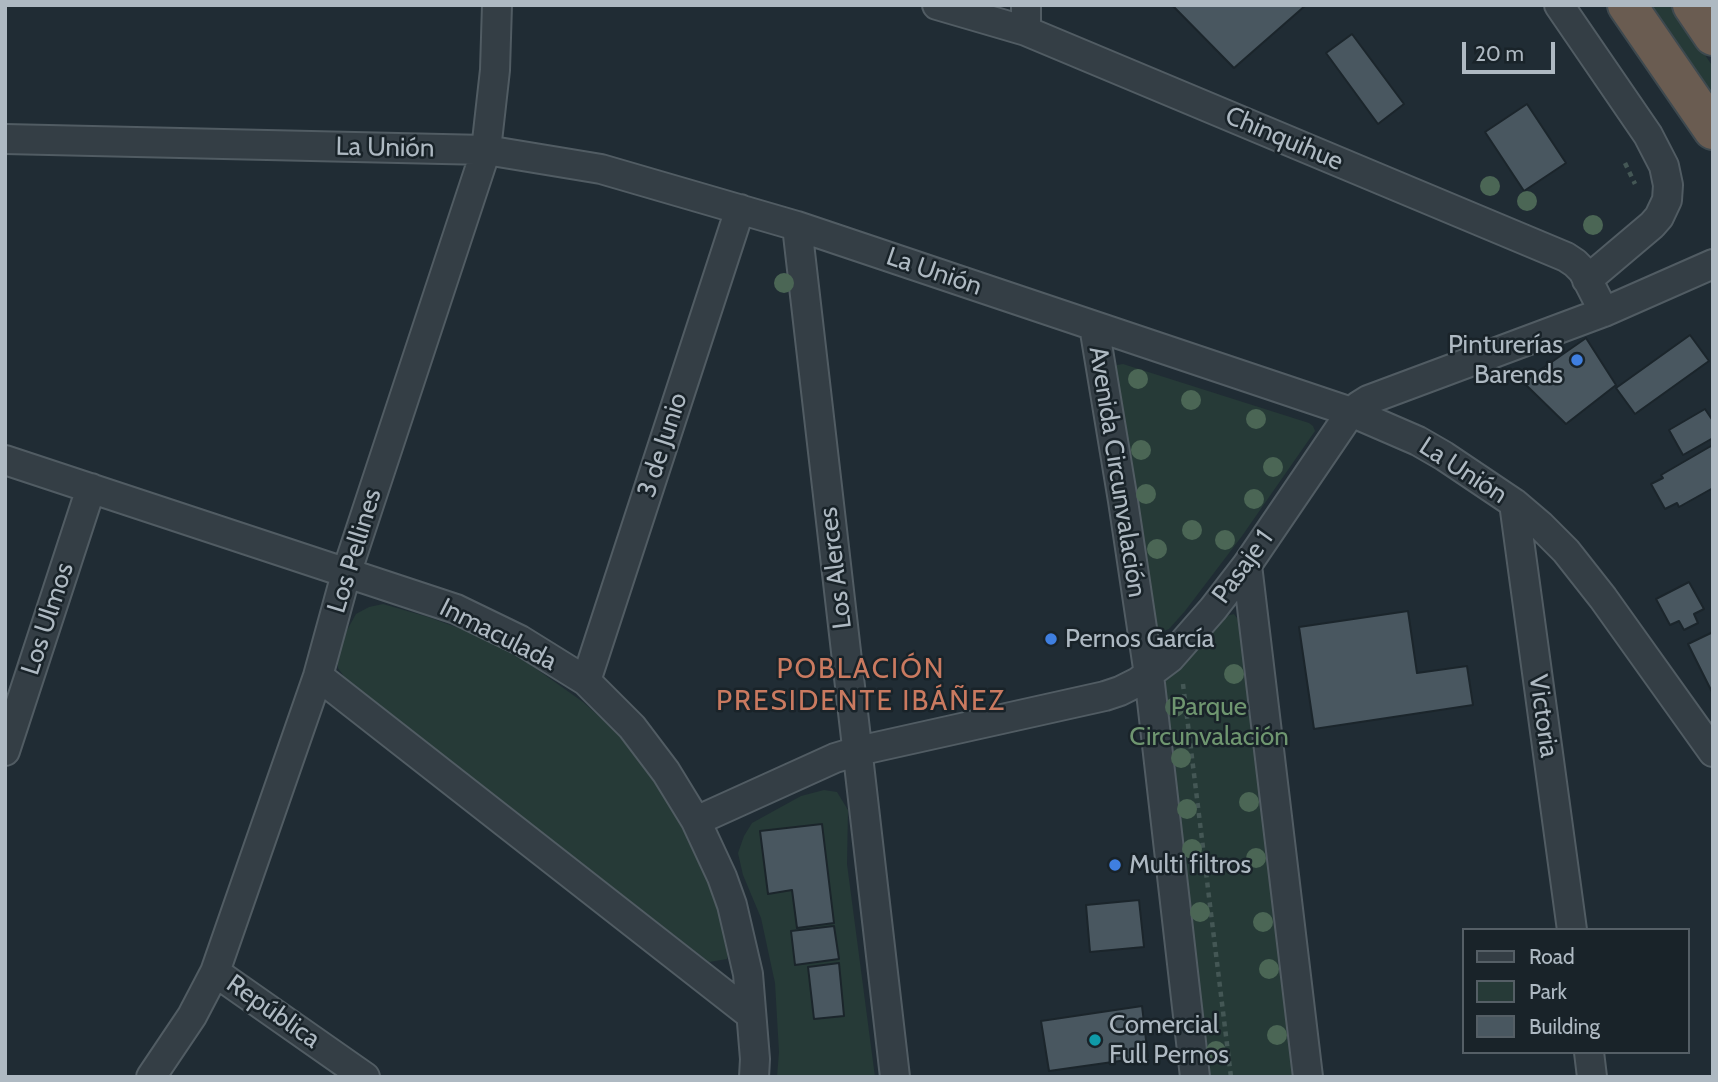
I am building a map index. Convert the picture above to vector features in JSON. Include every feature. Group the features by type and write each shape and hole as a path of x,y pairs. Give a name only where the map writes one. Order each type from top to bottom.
{"highway":[{"path":"1627,5 1713,130"},
{"path":"1692,5 1713,36"}],"street":[{"name":"Los Pellines","path":"151,1077 192,1016 215,972 318,676 346,574 486,150 495,70 497,5"},
{"name":"Chinquihue","path":"937,5 1026,18 1566,257 1583,271 1604,312"},
{"path":"1559,5 1648,135 1664,166 1668,185 1667,200 1653,225 1587,280"},
{"name":"La Unión","path":"5,139 486,150 601,169 797,226 1351,412 1397,431 1435,451 1514,503 1541,526 1566,551 1596,588 1713,752"},
{"name":"3 de Junio","path":"586,681 740,209"},
{"name":"Los Alerces","path":"797,226 895,1077"},
{"name":"Pasaje 1","path":"696,821 835,758 1120,691 1149,675 1179,648 1247,565 1351,412 1368,400 1604,312 1713,264"},
{"name":"Avenida Circunvalación","path":"1094,326 1149,675 1195,1077"},
{"name":"Inmaculada","path":"5,460 456,609 520,640 586,681 632,727 666,772 696,821 722,877 732,905 748,974 754,1077"},
{"name":"Los Ulmos","path":"5,751 91,488"},
{"name":"Victoria","path":"1514,503 1572,928"},
{"path":"1247,565 1308,1077"},
{"path":"318,676 751,1015"},
{"name":"República","path":"215,972 365,1077"},
{"path":"1588,1054 1592,1077"}],"path":[{"path":"1179,648 1231,1077"}],"green space":[{"path":"1646,5 1672,5 1713,67 1713,107"},
{"name":"Parque Circunvalación","path":"1123,364 1309,423 1315,431 1242,536 1185,611 1169,629 1161,632 1156,631 1113,369"},
{"path":"383,604 478,635 528,663 583,702 624,739 655,776 680,818 713,889 729,946 727,959 709,962 347,681 338,668 338,651 342,639 356,614"},
{"name":"Parque Circunvalación","path":"1234,614 1239,621 1293,1077 1209,1077 1162,685 1164,679 1185,662 1221,620"},
{"path":"824,790 837,792 848,810 847,864 875,1077 777,1077 779,1052 775,983 761,918 743,875 738,853 752,823 801,796"}],"building":[{"path":"1172,5 1306,5 1234,68"},
{"path":"1352,34 1404,104 1378,124 1326,53"},
{"path":"1527,104 1566,163 1524,191 1485,132"},
{"path":"1690,335 1709,361 1635,414 1616,388"},
{"name":"Pinturerías Barends","path":"1586,338 1616,385 1566,424 1523,382"},
{"path":"1705,409 1713,421 1713,438 1683,455 1669,430"},
{"path":"1711,446 1713,488 1679,507 1677,503 1665,509 1651,484 1663,478 1661,475"},
{"path":"1689,582 1704,609 1694,614 1698,623 1684,630 1679,621 1670,625 1656,599"},
{"path":"1408,611 1417,673 1467,666 1473,705 1314,729 1299,627"},
{"path":"1713,632 1713,694 1688,644"},
{"path":"822,824 834,923 797,928 792,890 768,894 760,831"},
{"path":"1139,900 1144,947 1090,952 1086,905"},
{"path":"834,926 839,959 795,965 791,931"},
{"path":"839,963 844,1016 814,1019 808,967"},
{"name":"Comercial Full Pernos","path":"1142,1006 1148,1057 1049,1071 1041,1021"}],"place":[{"name":"Pinturerías Barends","path":"1577,360"},
{"name":"Pernos García","path":"1051,639"},
{"name":"Multi filtros","path":"1115,865"},
{"name":"Comercial Full Pernos","path":"1095,1040"}],"district":[{"name":"POBLACIÓN PRESIDENTE IBÁÑEZ","path":"861,686"}]}
